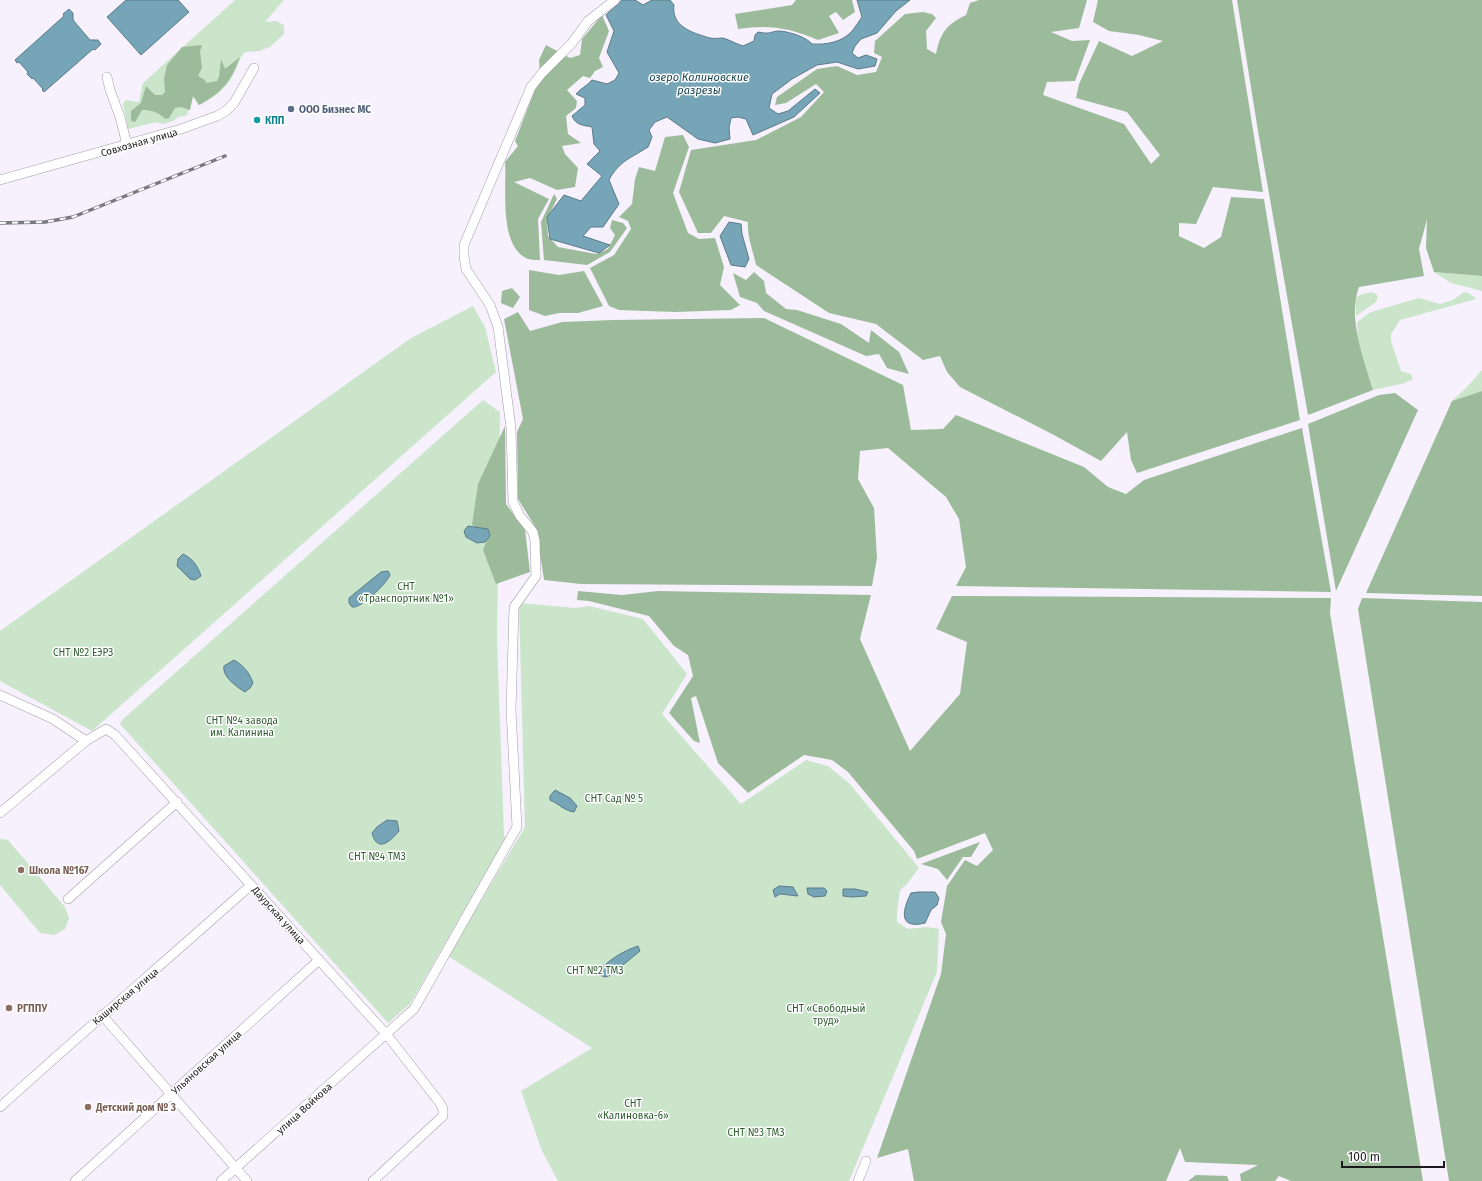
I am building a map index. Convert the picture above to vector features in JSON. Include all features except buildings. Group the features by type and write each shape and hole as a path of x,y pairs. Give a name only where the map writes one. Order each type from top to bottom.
{"street":[{"name":"улица Войкова","path":"221,1181 387,1035 414,1009 517,827 511,710 514,607 536,576 535,541 533,532 520,516 513,502 511,428 498,327 490,305 466,269 464,245 531,87 542,73 572,43 588,21 615,0"},
{"name":"Совхозная улица","path":"0,180 181,129 226,111 234,103 254,68"},
{"path":"107,77 127,145"},
{"path":"0,694 53,719 86,741 0,813"},
{"name":"Даурская улица","path":"86,741 106,728 115,735 387,1035 440,1103 443,1109 443,1116 373,1181"},
{"path":"68,899 177,802"},
{"name":"Каширская улица","path":"0,1107 102,1015 145,980 251,885"},
{"name":"Ульяновская улица","path":"75,1181 319,960"},
{"path":"102,1015 247,1181"},
{"path":"858,1181 866,1161"}],"green space":[{"path":"235,0 284,0 265,22 276,21 284,25 284,34 270,47 259,51 245,52 226,86 199,105 193,96 187,115 178,117 173,121 163,124 156,122 128,129 123,104 126,100 139,102 143,83"},
{"path":"796,0 852,0 855,12 843,20 836,12 829,16 839,33 818,40 779,28 759,27 738,29 735,14 792,5"},
{"path":"979,0 1087,0 1079,28 1051,32 1072,41 1090,40 1075,81 1047,82 1043,95 1124,124 1151,164 1160,155 1127,112 1076,98 1079,84 1099,41 1132,56 1163,41 1139,35 1109,31 1093,22 1098,0 1232,0 1263,192 1213,187 1196,224 1179,223 1179,236 1204,248 1221,237 1231,197 1264,199 1300,420 1137,473 1131,460 1127,432 1101,461 960,387 947,372 940,356 923,360 876,324 829,313 756,265 749,238 748,222 724,216 711,233 698,233 679,192 691,150 756,140 801,117 824,92 816,84 786,103 775,105 777,97 817,69 837,66 857,75 876,72 882,57 874,53 875,41 905,14 923,12 932,14 936,18 926,31 927,49 936,54 945,30 959,18 966,15 970,3"},
{"path":"1237,0 1482,0 1482,276 1434,272 1426,248 1427,219 1419,249 1424,276 1359,287 1356,299 1356,325 1361,352 1373,390 1308,415 1258,131"},
{"path":"602,15 609,31 599,58 603,67 595,71 590,78 583,76 567,90 577,101 576,108 566,116 568,134 581,143 562,146 565,154 578,168 575,187 557,190 530,178 514,182 549,199 538,219 540,260 528,259 518,252 512,242 508,230 505,201 505,162 518,146 515,141 540,77 539,60 546,45 570,58 580,55 582,39"},
{"path":"202,45 200,51 202,68 198,76 205,80 206,83 217,81 219,77 221,59 225,69 240,57 225,86 214,96 199,105 193,96 190,110 181,107 175,108 169,118 165,119 155,112 142,110 135,122 131,121 131,111 141,103 146,86 155,95 162,95 165,92 164,79 167,65 182,47"},
{"path":"683,135 689,147 673,193 688,233 699,239 715,238 724,267 720,285 740,305 731,310 675,312 619,310 609,306 590,268 614,255 631,229 628,221 619,217 632,204 635,179 639,167 655,171 665,137"},
{"path":"554,194 557,199 547,219 548,236 558,247 596,254 608,249 615,235 610,228 612,220 623,223 627,228 610,252 587,265 544,260 541,222"},
{"path":"529,270 559,275 584,271 603,306 578,313 559,313 545,316 529,310"},
{"path":"754,272 764,281 766,293 786,309 797,310 841,324 869,343 871,330 899,352 909,374 887,368 879,354 866,356 764,311 757,303 740,297 733,273 746,280"},
{"path":"1434,272 1482,276 1482,291 1451,283"},
{"path":"512,288 520,297 513,308 501,303 502,291"},
{"path":"1373,292 1378,296 1376,302 1356,316 1355,298 1362,294"},
{"path":"1464,292 1470,294 1476,299 1400,320 1391,334 1391,341 1401,371 1411,374 1413,379 1405,383 1373,390 1358,343 1357,322 1371,312 1419,298 1440,304 1453,300"},
{"name":"СНТ №2 ЕЭРЗ","path":"473,306 485,327 496,372 92,731 0,681 0,631 411,338"},
{"path":"518,312 530,331 562,322 764,318 903,385 911,430 943,429 956,415 1084,467 1108,487 1126,494 1144,480 1302,428 1331,592 956,586 966,567 959,519 946,497 888,448 860,451 858,479 874,508 877,558 872,586 581,584 544,580 536,528 518,499 517,432 523,419 504,319"},
{"path":"1482,370 1482,391 1452,401 1467,387"},
{"path":"1482,391 1482,596 1366,593 1452,401"},
{"path":"1395,393 1418,410 1336,591 1308,424 1379,395"},
{"path":"483,400 500,412 497,639 504,836 506,838 410,1004 388,1023 120,724 122,720"},
{"path":"505,426 506,504 525,530 530,572 496,584 483,550 489,535 472,525 478,484"},
{"path":"578,591 622,595 658,591 871,595 860,639 910,751 960,694 967,642 936,629 952,596 1331,598 1330,613 1423,1181 1291,1181 1279,1176 1275,1181 1241,1181 1240,1174 1258,1165 1185,1162 1180,1148 1166,1181 914,1181 908,1149 877,1158 941,974 946,934 941,922 947,886 965,860 977,866 993,850 985,833 917,859 914,851 848,772 832,760 804,755 748,793 718,763 696,696 691,698 700,743 694,741 669,713 693,676 688,655 674,646 649,616 589,601 577,600"},
{"path":"1362,598 1482,602 1482,1181 1449,1181 1358,609"},
{"path":"519,603 575,608 589,606 643,619 687,674 662,714 741,804 806,760 828,766 850,784 919,868 907,884 900,890 897,922 908,929 927,927 939,929 937,972 849,1181 558,1181 542,1151 521,1091 592,1048 448,956 525,827"},
{"path":"0,839 8,840 65,907 69,918 65,929 54,935 40,933 0,885"},
{"path":"980,842 971,857 963,857 947,880 938,869 921,864"},
{"path":"1196,1175 1227,1176 1229,1181 1188,1181"}],"water":[{"path":"126,0 178,0 189,12 141,55 107,17"},
{"name":"озеро Калиновские разрезы","path":"622,0 635,0 643,5 652,0 670,0 674,5 676,19 684,28 703,36 723,38 743,46 754,41 755,35 758,32 768,33 780,31 798,35 812,44 834,42 849,34 862,17 857,0 910,0 896,11 877,33 861,39 855,46 852,53 858,58 866,55 877,59 875,66 858,69 837,62 817,65 792,79 772,94 769,108 778,114 788,111 815,89 820,93 794,117 753,135 746,119 738,117 731,118 729,128 730,139 715,143 698,139 667,117 655,122 649,130 652,137 648,147 621,164 609,180 619,204 603,227 591,227 583,236 610,245 599,253 550,239 547,217 564,195 581,201 602,176 587,164 600,151 594,144 592,127 577,123 572,116 585,105 585,98 576,94 578,92 592,80 607,84 615,80 619,73 607,52 614,31 606,15"},
{"path":"69,9 73,13 73,20 90,40 98,40 101,44 95,50 93,49 44,92 33,78 32,79 27,74 28,72 19,62 17,63 15,60 64,16 63,14"},
{"path":"729,222 741,224 742,234 749,259 745,267 731,265 720,236"},
{"path":"468,526 488,529 490,536 485,542 477,543 466,537 464,531"},
{"path":"183,554 192,560 198,569 201,576 195,580 190,579 177,566 178,559"},
{"path":"388,571 390,575 379,590 361,604 356,607 352,607 349,603 349,598 381,572"},
{"path":"234,660 246,670 253,683 245,692 225,674 224,666"},
{"path":"555,790 570,798 577,806 574,812 565,809 550,800 550,796"},
{"path":"387,820 397,821 399,831 388,842 384,844 377,843 372,833 377,827"},
{"path":"779,886 793,887 798,896 780,894 775,897 773,890"},
{"path":"807,888 824,888 827,891 825,896 814,897 808,894"},
{"path":"843,889 855,889 868,892 866,896 843,896"},
{"path":"935,892 939,898 937,905 931,910 925,923 910,924 904,917 906,905 911,893"},
{"path":"638,946 640,951 623,965 618,973 605,977 597,974 615,957"}],"railway":[{"path":"0,223 45,222 73,217 225,156"}],"place":[{"name":"ООО Бизнес МС","path":"291,109"},
{"name":"КПП","path":"257,120"},
{"name":"Школа №167","path":"21,870"},
{"name":"РГППУ","path":"9,1008"},
{"name":"Детский дом № 3","path":"88,1107"}],"park label":[{"name":"СНТ «Транспортник №1»","path":"406,592"},
{"name":"СНТ №4 завода им. Калинина","path":"242,726"},
{"name":"СНТ Сад № 5","path":"614,798"},
{"name":"СНТ №4 ТМЗ","path":"377,856"},
{"name":"СНТ №2 ТМЗ","path":"595,970"},
{"name":"СНТ «Свободный труд»","path":"826,1014"},
{"name":"СНТ «Калиновка-6»","path":"633,1108"},
{"name":"СНТ №3 ТМЗ","path":"756,1132"}]}
